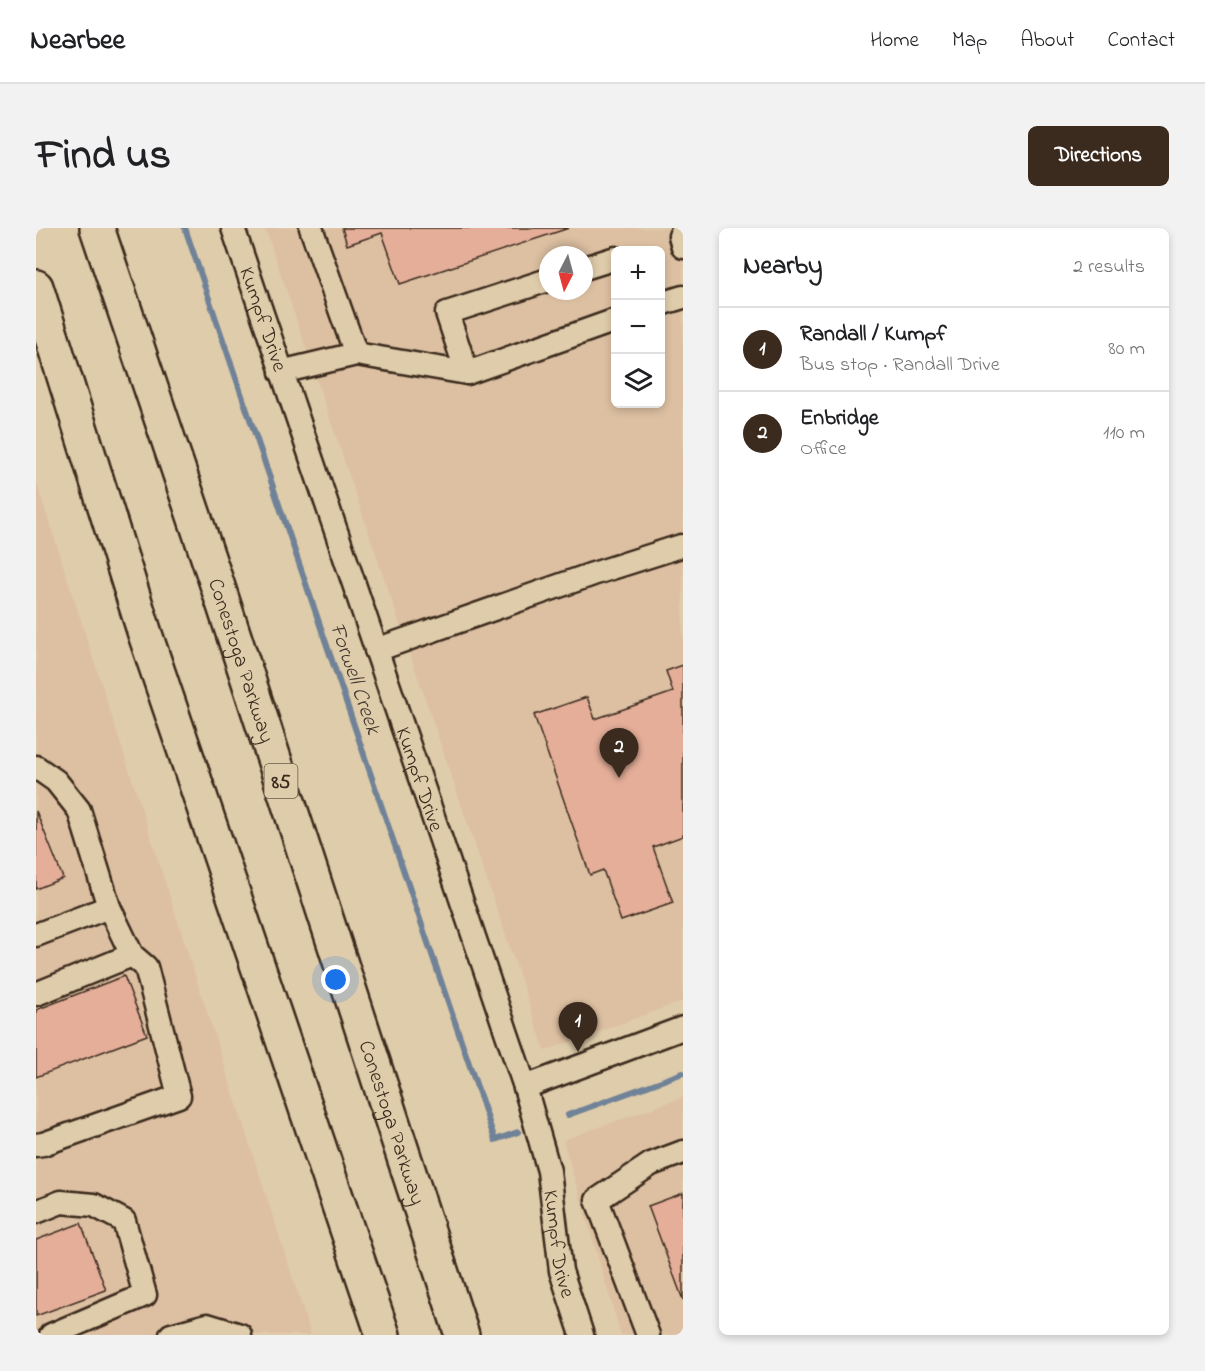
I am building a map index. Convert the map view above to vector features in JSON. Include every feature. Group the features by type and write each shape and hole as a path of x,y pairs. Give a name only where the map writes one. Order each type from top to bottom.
{"highway":[{"name":"Conestoga Parkway","path":"97,228 217,584 462,1335"},
{"path":"36,286 149,646 383,1335"}],"street":[{"name":"Kumpf Drive","path":"233,228 525,1087 549,1171 561,1271 582,1335"},
{"path":"311,228 356,354"},
{"path":"683,235 680,236 683,246"},
{"path":"593,265 611,259"},
{"path":"467,373 447,314 539,283"},
{"path":"665,302 683,297"},
{"path":"281,372 356,354 467,373 611,321"},
{"path":"376,650 593,574 681,546"},
{"path":"36,767 56,781 79,810 109,907 132,955 147,967 179,1096 36,1145"},
{"path":"36,935 109,907"},
{"path":"36,994 132,955"},
{"path":"525,1087 683,1028"},
{"path":"648,1335 597,1200 651,1164 683,1152"},
{"path":"36,1212 61,1202 94,1205 124,1221 145,1295 51,1335"},
{"path":"171,1335 207,1325 240,1335"}],"shaded area":[{"path":"265,228 683,228 683,1001 545,1051"},
{"path":"36,481 311,1335 36,1335"},
{"path":"683,1097 683,1335 621,1335 563,1140"}],"building":[{"path":"342,228 569,228 400,284 382,233 347,245"},
{"path":"683,665 683,836 653,847 673,903 621,921 603,870 590,875 534,715 587,697 595,719 673,692 666,671"},
{"path":"36,811 63,878 36,889"},
{"path":"124,976 147,1035 36,1077 36,1010"},
{"path":"683,1193 683,1300 648,1206"},
{"path":"81,1223 106,1290 36,1316 36,1240"}],"waterway":[{"name":"Forwell Creek","path":"185,228 495,1140 518,1132"},
{"name":"Forwell Creek","path":"568,1115 683,1073"}],"place":[{"name":"Enbridge","path":"619,778"},
{"name":"Randall / Kumpf","path":"578,1052"}]}
